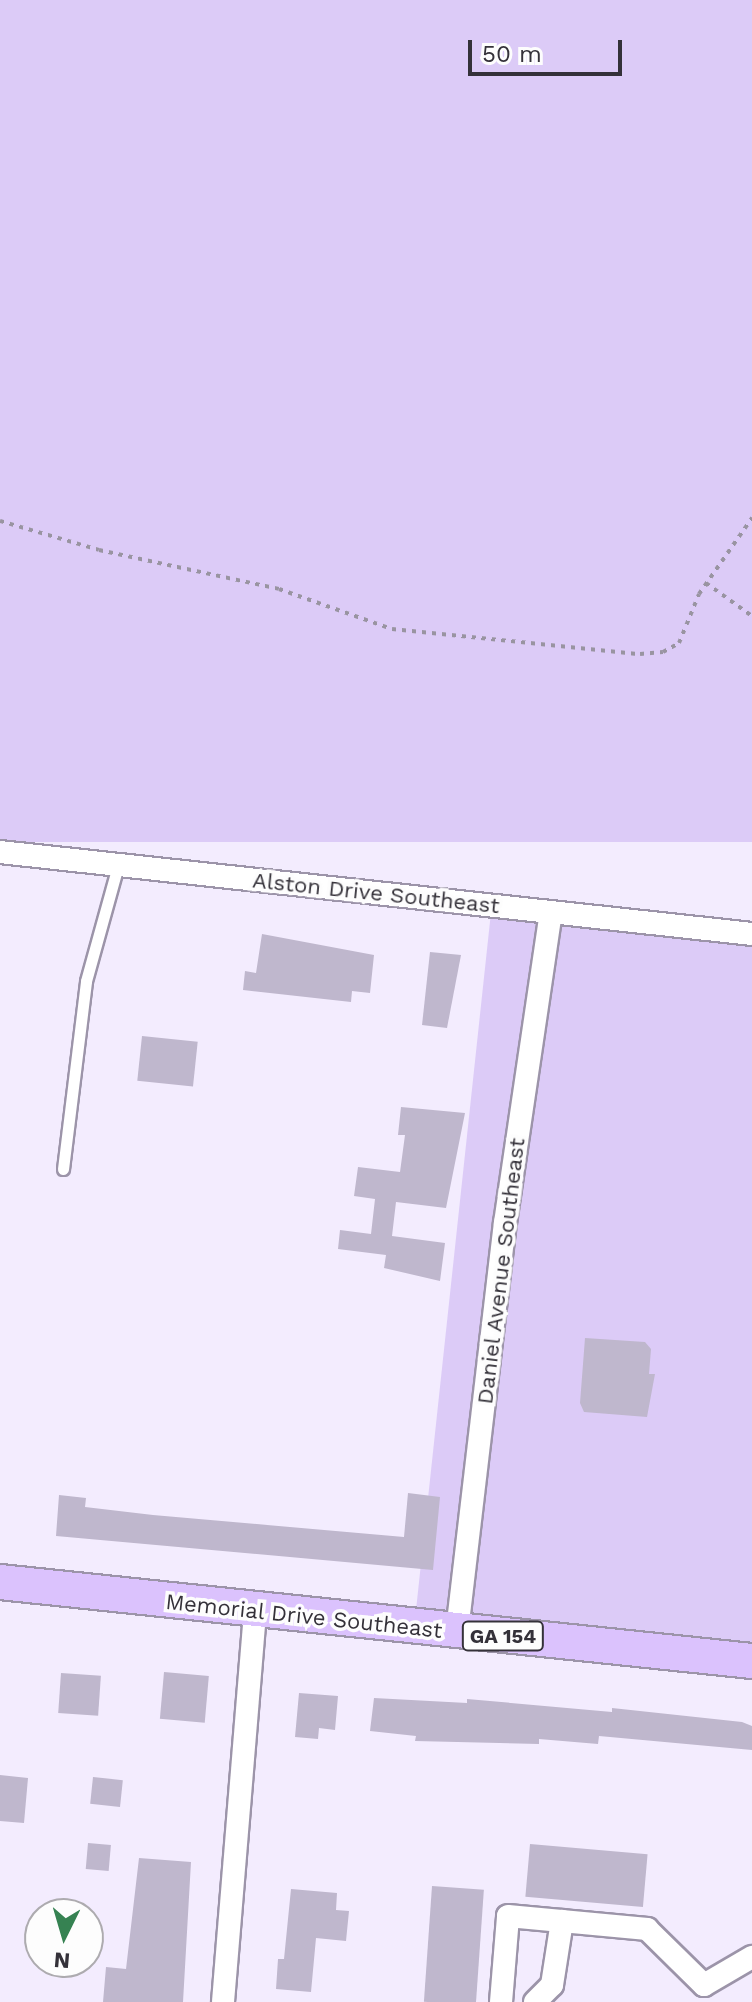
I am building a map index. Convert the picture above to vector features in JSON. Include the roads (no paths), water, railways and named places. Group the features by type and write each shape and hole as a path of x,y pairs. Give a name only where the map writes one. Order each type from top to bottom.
{"main road":[{"name":"Memorial Drive Southeast","path":"0,1582 255,1613 752,1661"}],"street":[{"name":"Alston Drive Southeast","path":"0,852 752,934"},
{"name":"Daniel Avenue Southeast","path":"457,1631 505,1223 551,912"},
{"path":"223,2002 255,1613"},
{"path":"501,2002 508,1916 647,1929 704,1985 752,1957"},
{"path":"535,2002 543,1998 556,1974 562,1921"}],"lane":[{"path":"63,1169 86,981 118,866"}]}
